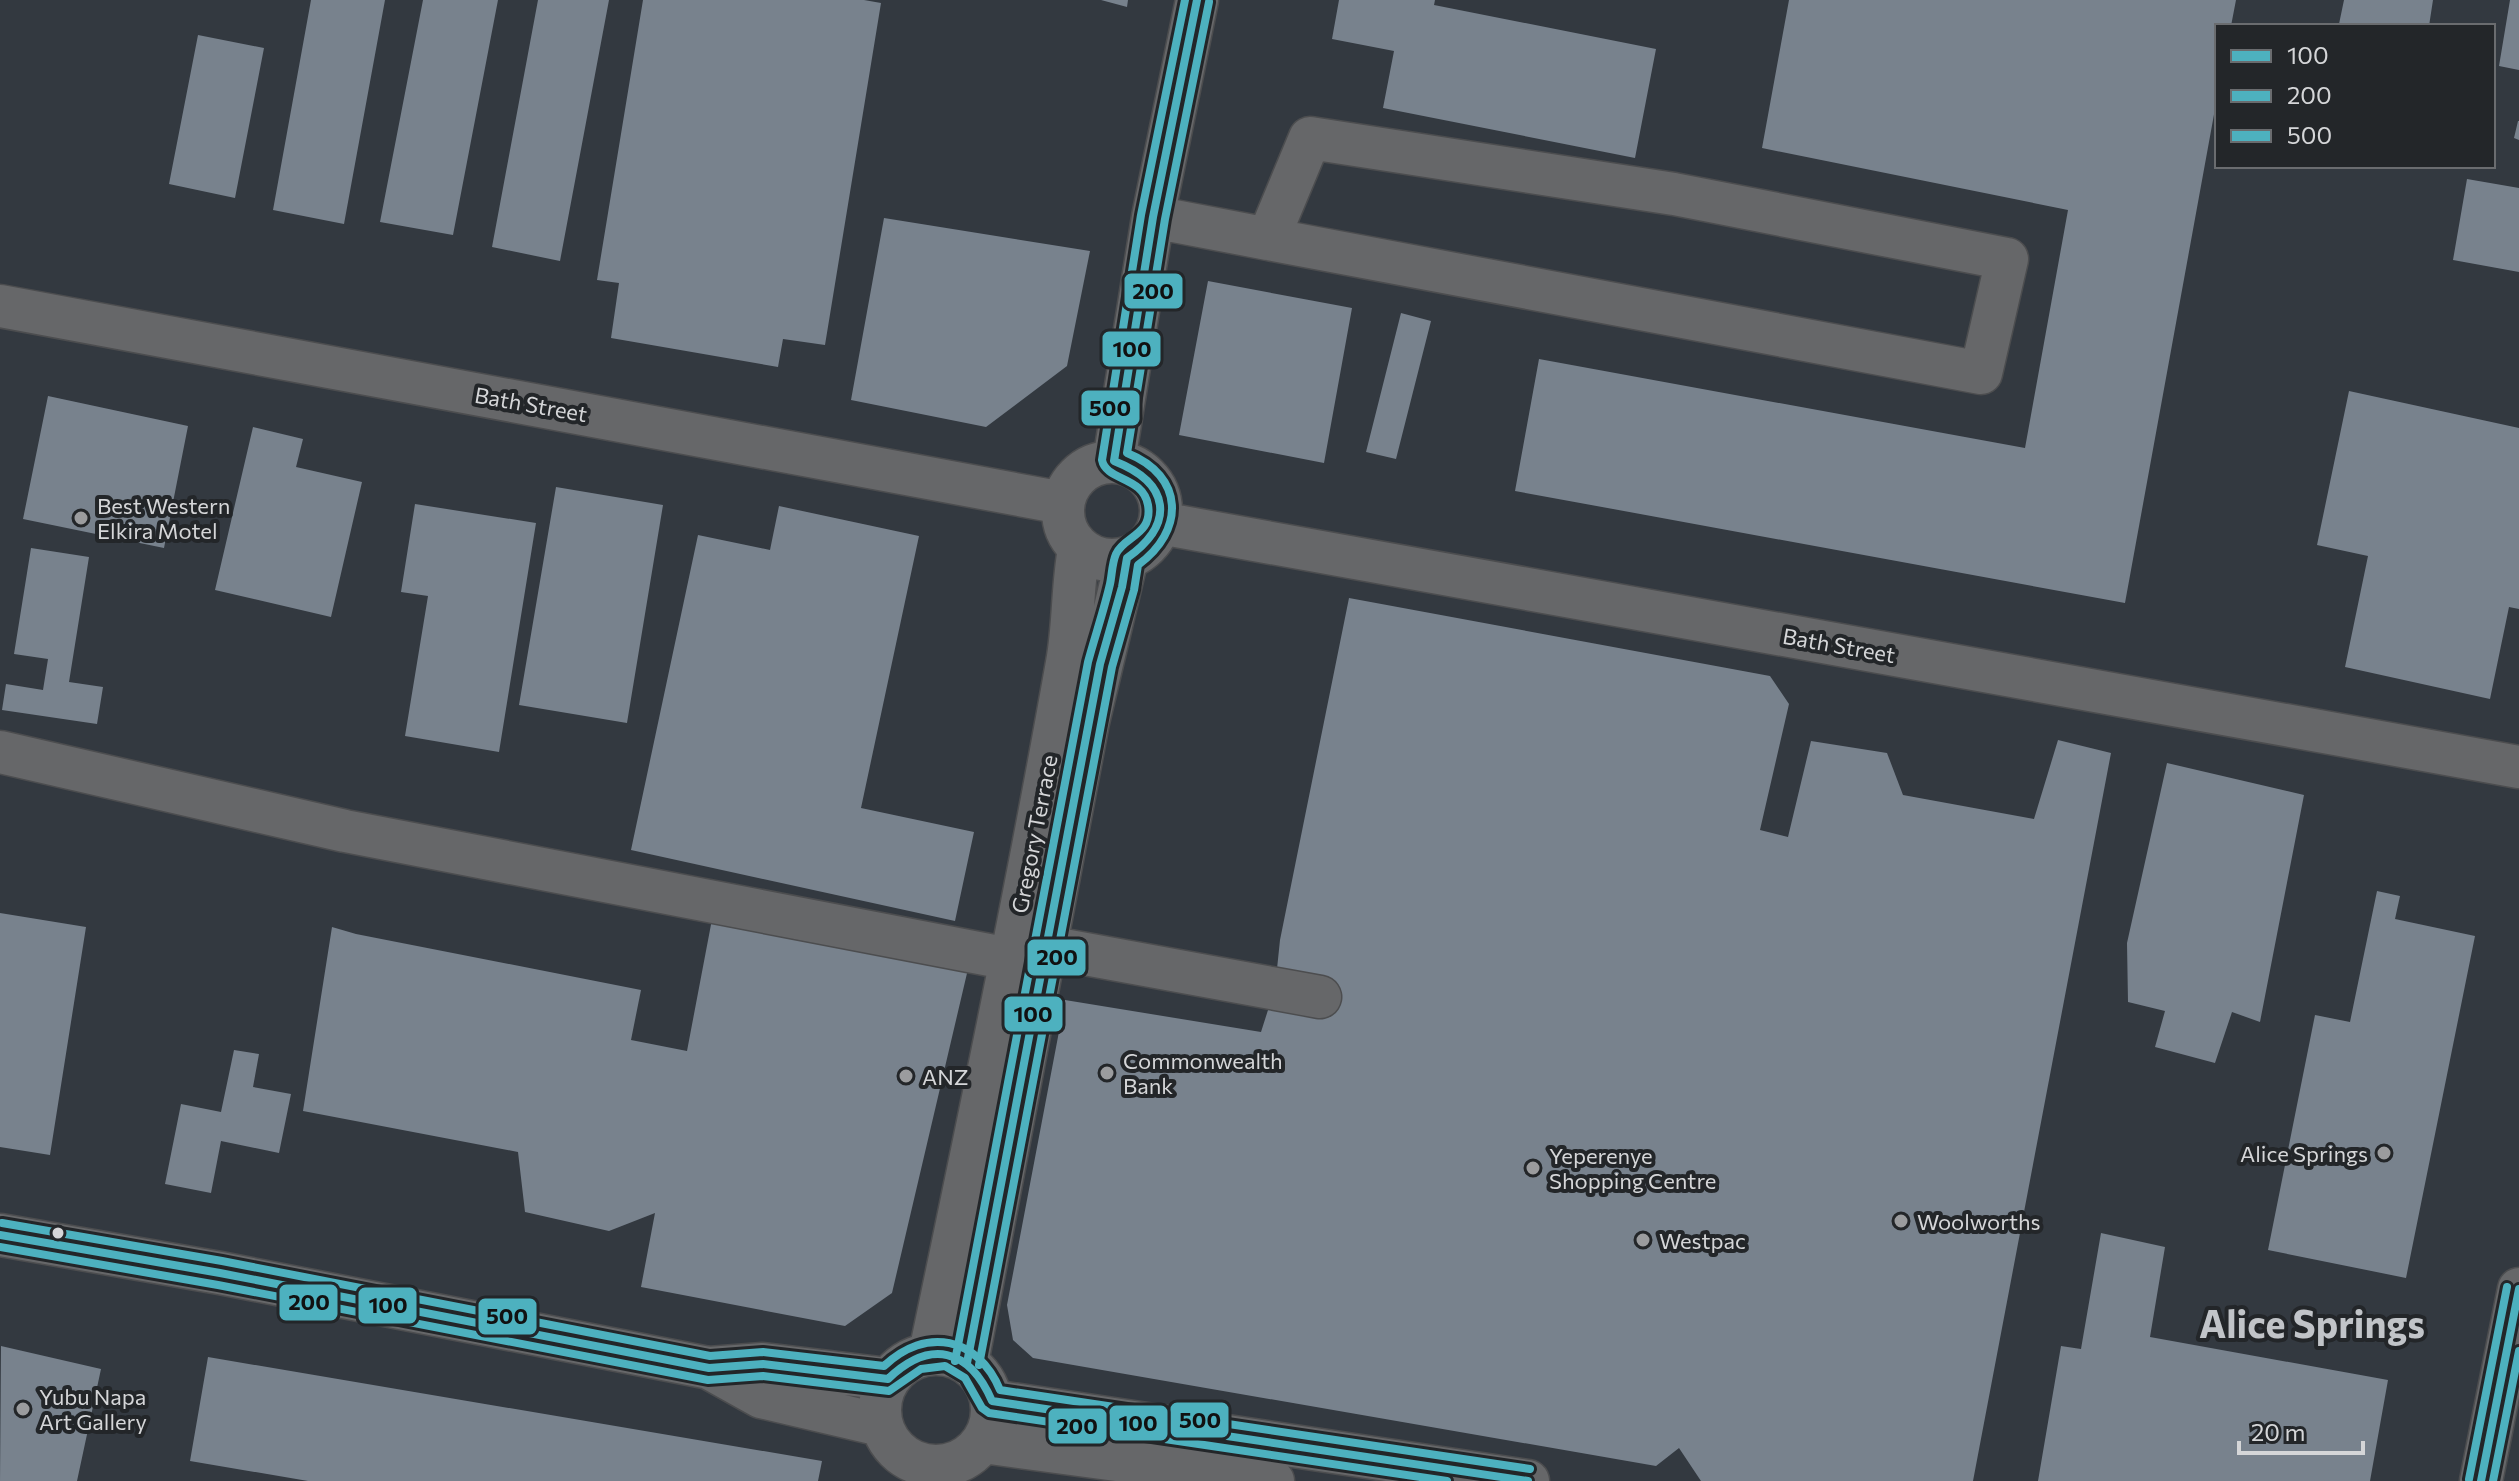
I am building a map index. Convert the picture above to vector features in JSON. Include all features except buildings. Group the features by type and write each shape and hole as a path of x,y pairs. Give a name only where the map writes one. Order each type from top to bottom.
{"street":[{"path":"1114,461 1153,217 1197,0"},
{"path":"1153,217 1268,239 1981,373 2007,259 1674,194 1310,138 1268,239"},
{"name":"Bath Street","path":"0,306 1063,503"},
{"path":"1114,461 1131,465 1145,475 1156,489 1161,506 1160,523 1153,538 1127,558 1111,560 1094,557 1079,549 1069,536 1063,519 1063,503 1069,485 1081,472 1096,464 1114,461"},
{"name":"Bath Street","path":"1160,523 2519,767"},
{"name":"Gregory Terrace","path":"1047,953 1073,581 1079,549"},
{"name":"Gregory Terrace","path":"948,1358 1047,953 1100,664 1127,558"},
{"path":"0,752 345,831 1047,953 1320,997"},
{"path":"0,1235 220,1273 709,1368 763,1364 888,1379"},
{"path":"2481,1481 2519,1289"},
{"path":"914,1357 948,1358 979,1373 992,1401 989,1429 983,1442 961,1461 926,1472 897,1451 881,1425 881,1393 888,1379 899,1366 914,1357"},
{"path":"709,1368 761,1397 881,1425"},
{"path":"992,1401 1528,1481"},
{"path":"983,1442 1273,1481"}],"shaded area":[{"path":"0,0 2519,0 2519,1481 0,1481"}],"transit line":[{"name":"500","path":"955,1361 1088,662 1116,554 1142,529 1148,515 1145,496 1132,484 1110,472 1102,460 1141,215 1185,0"},
{"name":"100","path":"967,1363 1100,664 1127,558 1143,545 1159,518 1160,505 1156,492 1133,470 1114,461 1153,217 1197,0"},
{"name":"200","path":"979,1365 1112,667 1138,565 1164,536 1170,521 1172,505 1160,475 1127,453 1165,219 1209,2"},
{"name":"500","path":"2,1223 222,1261 710,1356 763,1352 884,1366 917,1345 950,1343 978,1358 1000,1390 1530,1469"},
{"name":"100","path":"0,1235 220,1273 709,1368 763,1364 888,1379 919,1358 933,1354 947,1355 960,1360 972,1370 992,1401 1528,1481"},
{"name":"200","path":"0,1247 218,1285 708,1380 763,1376 889,1391 921,1369 945,1366 965,1378 982,1408 989,1413 1447,1481"},
{"name":"500","path":"2469,1479 2507,1287"},
{"name":"100","path":"2481,1481 2519,1289"},
{"name":"200","path":"2493,1481 2519,1351"}],"place":[{"name":"Best Western Elkira Motel","path":"81,518"},
{"name":"Commonwealth Bank","path":"1107,1073"},
{"name":"ANZ","path":"906,1076"},
{"name":"Alice Springs","path":"2384,1153"},
{"name":"Yeperenye Shopping Centre","path":"1533,1168"},
{"name":"Woolworths","path":"1901,1221"},
{"name":"Westpac","path":"1643,1240"},
{"name":"Yubu Napa Art Gallery","path":"23,1409"}],"district":[{"name":"Alice Springs","path":"2312,1322"}]}
